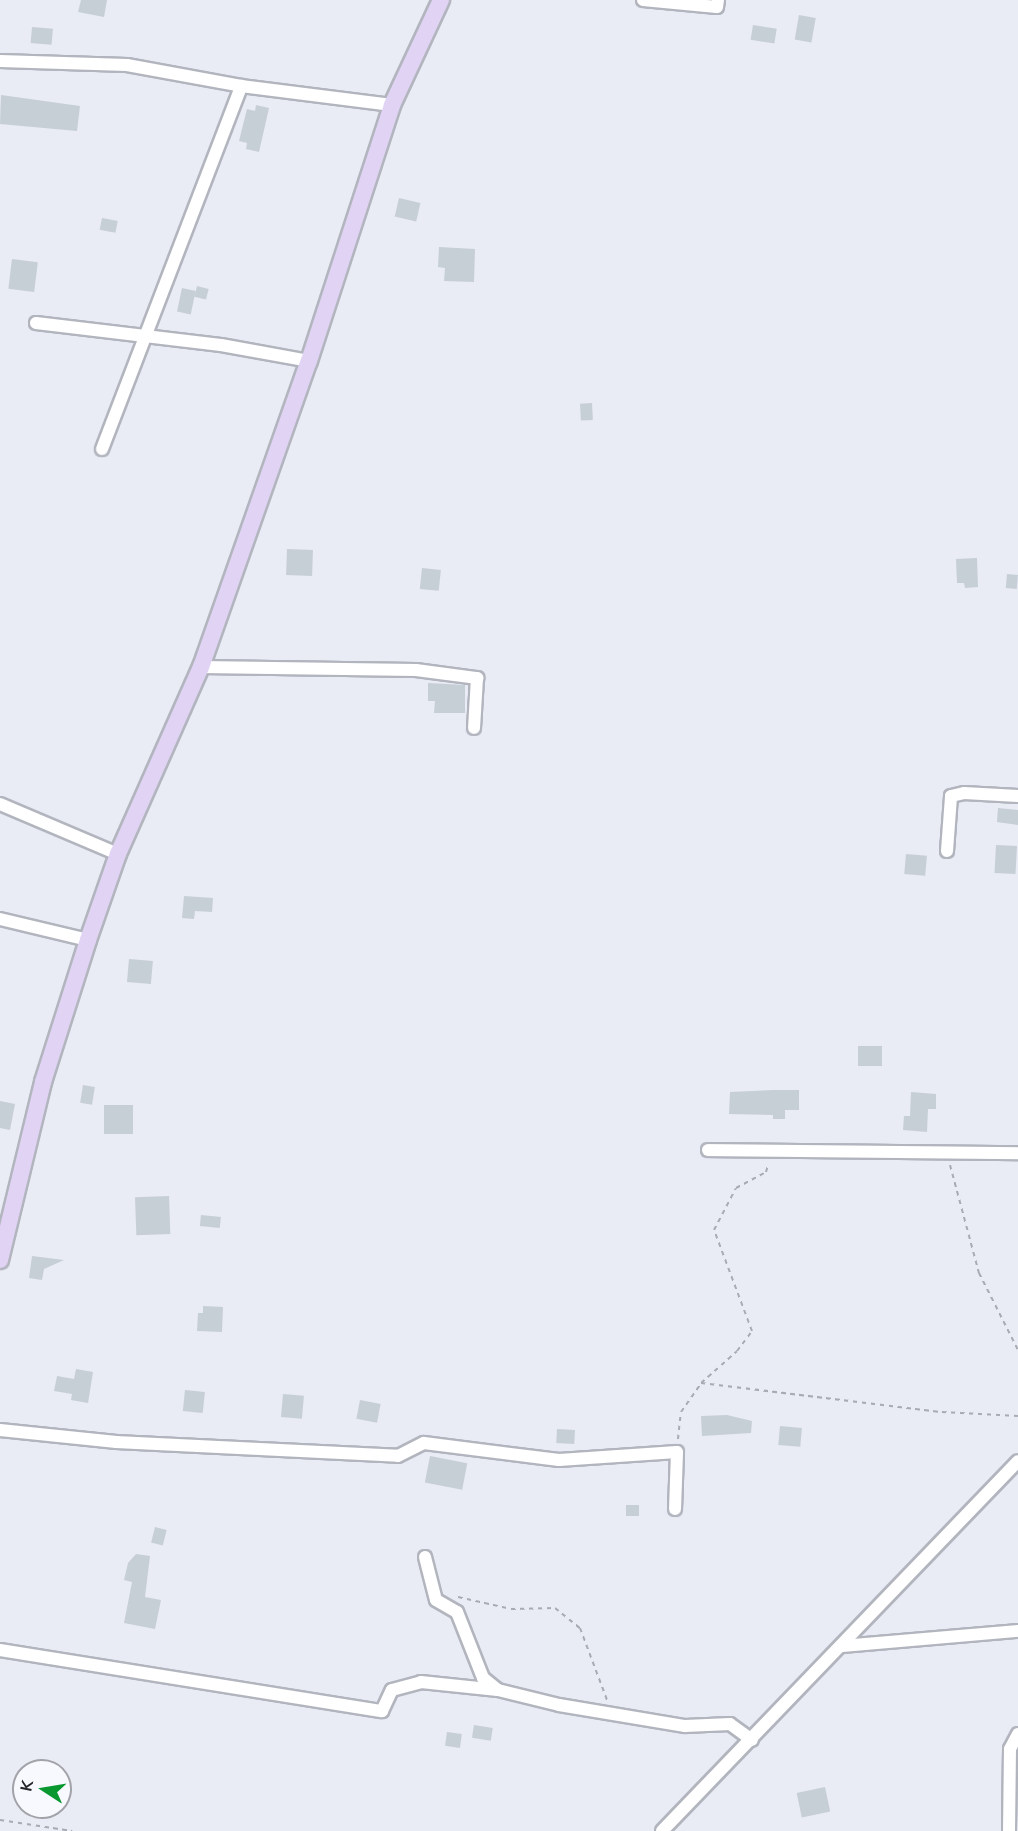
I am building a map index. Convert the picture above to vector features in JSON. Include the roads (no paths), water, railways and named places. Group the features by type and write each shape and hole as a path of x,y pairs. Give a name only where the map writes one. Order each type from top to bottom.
{"main road":[{"path":"0,1260 3,1234 43,1082 118,854 201,667 309,361 392,105 441,0"}],"street":[{"path":"643,0 717,7 718,0"},
{"path":"0,61 127,65 241,86 392,105"},
{"path":"102,449 241,86"},
{"path":"36,322 145,335 309,361"},
{"path":"201,667 416,670 477,678 474,728"},
{"path":"947,851 951,796 964,793 1018,796"},
{"path":"0,804 118,854"},
{"path":"0,918 88,940"},
{"path":"708,1150 1018,1153"},
{"path":"0,1430 116,1442 398,1456 424,1443 559,1460 676,1452 675,1509"},
{"path":"662,1831 1018,1461"},
{"path":"425,1557 436,1600 457,1612 483,1678 498,1690"},
{"path":"842,1646 1018,1631"},
{"path":"0,1650 382,1711 392,1690 421,1682 498,1690 612,1714 685,1725 730,1724 752,1740"},
{"path":"1009,1831 1010,1749 1018,1734"}]}
